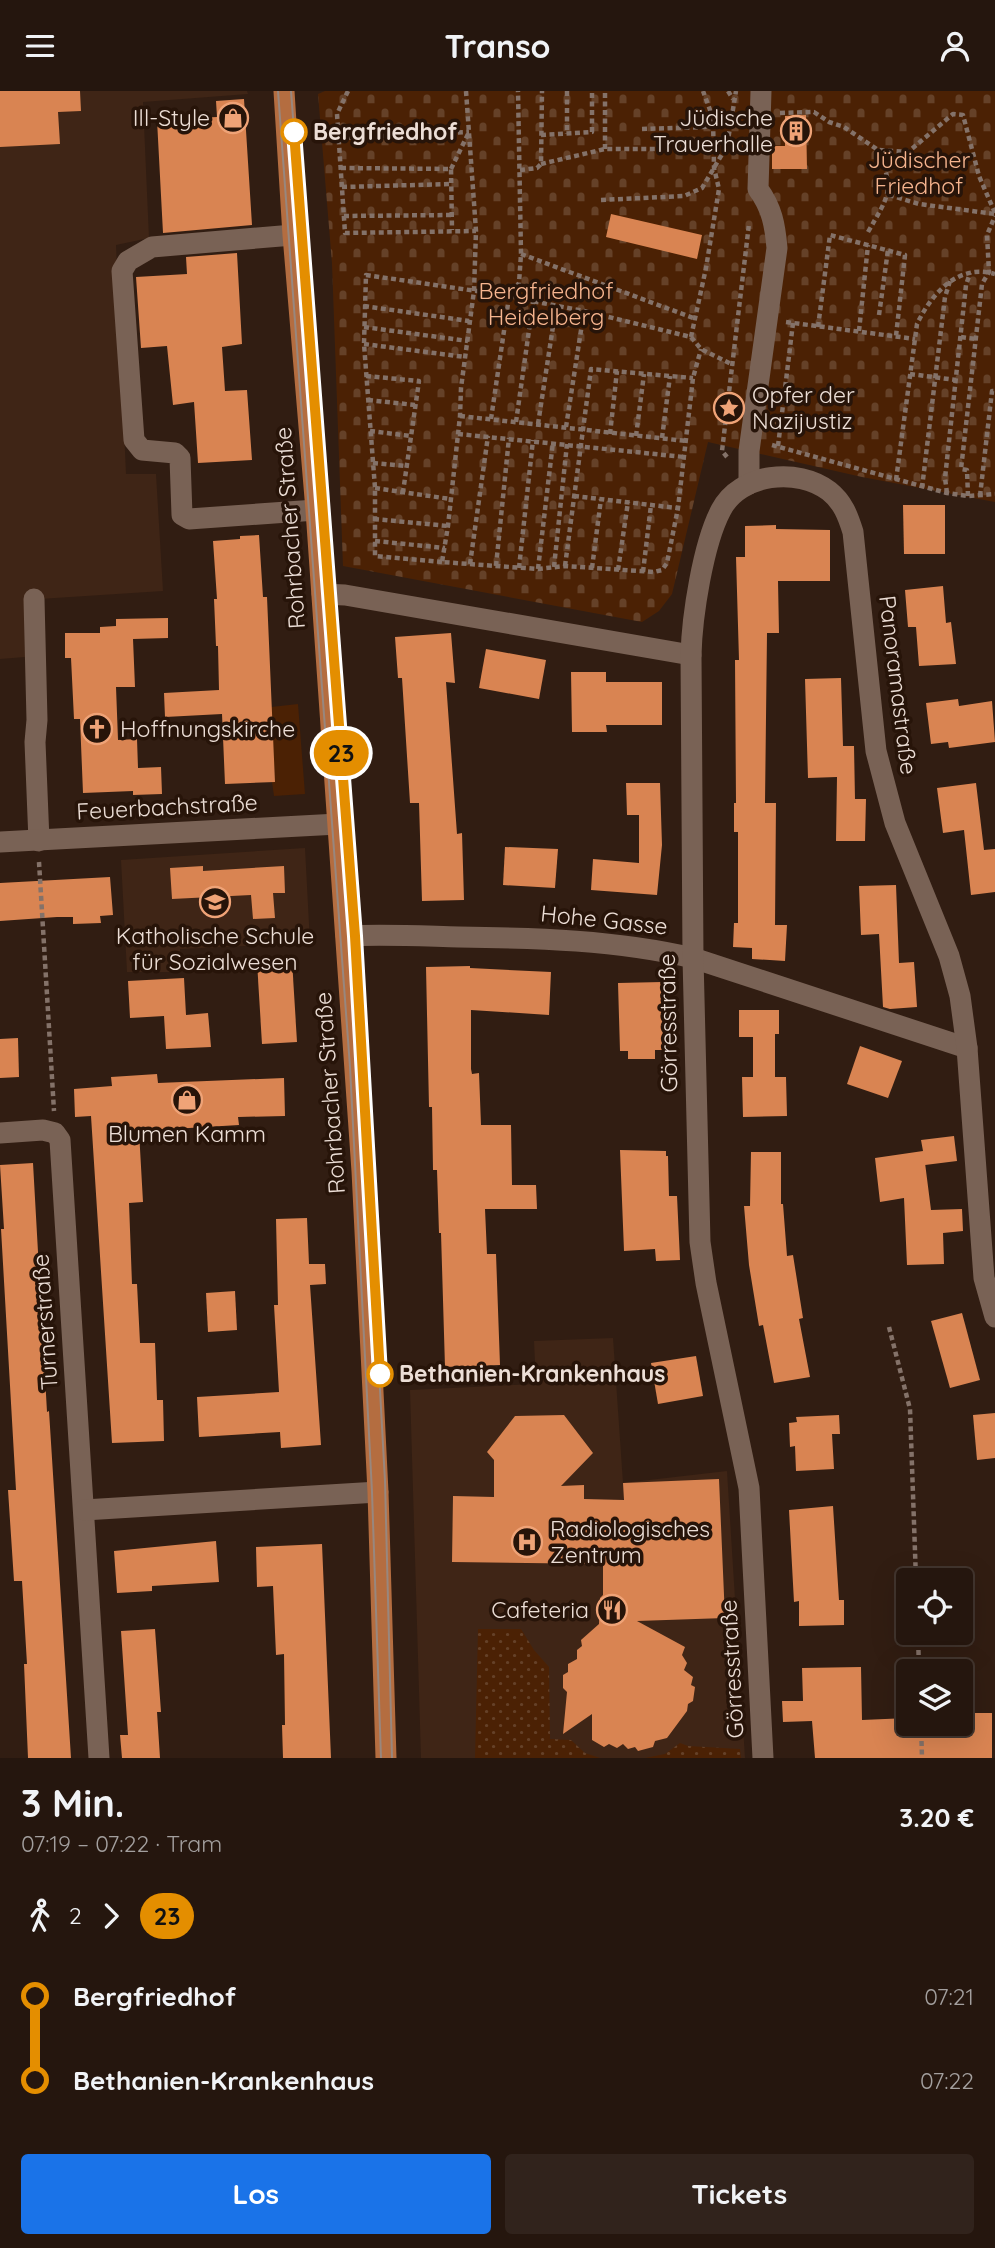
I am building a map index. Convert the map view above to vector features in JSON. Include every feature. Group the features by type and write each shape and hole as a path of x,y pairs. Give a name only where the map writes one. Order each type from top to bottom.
{"main road":[{"name":"Rohrbacher Straße","path":"284,91 362,1171 378,1492 386,1758"}],"street":[{"path":"749,484 747,469 750,438 777,248 775,222 758,189 761,91"},
{"path":"293,235 152,247 128,261 122,271 134,440 142,450 175,453 180,458 182,515 189,519 316,510"},
{"name":"Panoramastraße","path":"691,655 692,624 712,529 722,506 749,484 776,477 804,479 829,491 842,504 848,516 856,548 876,751 895,823 949,955 960,996 967,1048 984,1278 995,1317"},
{"path":"322,594 345,595 691,655"},
{"path":"34,599 37,720 34,742 38,841"},
{"name":"Görresstraße","path":"691,655 693,958 700,1243 749,1488 763,1758"},
{"name":"Feuerbachstraße","path":"0,842 338,824"},
{"name":"Hohe Gasse","path":"346,936 521,938 603,942 663,950 967,1048"},
{"path":"0,1133 43,1130 55,1133"},
{"name":"Turnerstraße","path":"55,1133 60,1140 99,1758"},
{"path":"83,1510 378,1492"}],"path":[{"path":"348,91 337,114 345,233 476,231"},
{"path":"442,562 474,291 476,231 466,91"},
{"path":"491,419 509,297 519,283 521,254 518,91"},
{"path":"541,164 542,91"},
{"path":"567,91 567,134"},
{"path":"541,135 592,132 592,91"},
{"path":"605,91 605,149"},
{"path":"691,337 719,188 714,168 713,118 703,91"},
{"path":"728,91 734,99"},
{"path":"601,200 684,196 702,188 727,146 736,91"},
{"path":"758,133 777,127 777,113 814,112 829,122 844,127 878,150 908,152 953,114 963,115 979,176 995,214 987,235 992,273 982,284 961,469 967,470 968,496"},
{"path":"642,129 705,127 713,118"},
{"path":"339,138 469,132"},
{"path":"452,230 451,169 469,132"},
{"path":"520,170 537,168 541,164 605,149 713,149"},
{"path":"868,232 889,195 887,170 878,150"},
{"path":"341,169 451,169"},
{"path":"342,187 451,184"},
{"path":"723,445 751,211 758,189"},
{"path":"889,195 919,204 995,214"},
{"path":"344,216 451,215"},
{"path":"818,327 830,235 905,255 896,336"},
{"path":"859,331 868,245"},
{"path":"879,315 888,250"},
{"path":"521,254 696,319"},
{"path":"896,480 917,324 927,304 938,290 950,281 970,273 992,273"},
{"path":"947,493 945,478 966,285 970,273"},
{"path":"701,349 693,378 678,508 667,563 662,570 643,572 565,566 538,569 375,556 375,488 364,344 366,275 584,311 691,337 701,349 733,365"},
{"path":"922,488 945,297 950,281"},
{"path":"516,422 533,302"},
{"path":"364,306 469,321"},
{"path":"538,423 556,307"},
{"path":"566,427 584,311"},
{"path":"778,446 793,323 915,339"},
{"path":"364,327 467,341"},
{"path":"961,337 976,339"},
{"path":"364,344 465,358"},
{"path":"565,566 591,369 693,378"},
{"path":"610,434 617,371"},
{"path":"636,436 644,374"},
{"path":"911,374 956,380"},
{"path":"366,376 418,381 403,492"},
{"path":"662,438 670,376"},
{"path":"981,496 992,391 995,391"},
{"path":"368,400 415,405"},
{"path":"460,416 686,441"},
{"path":"370,431 411,436"},
{"path":"458,434 684,457"},
{"path":"470,564 488,436"},
{"path":"496,566 509,438"},
{"path":"750,438 922,488 968,496 995,494"},
{"path":"519,568 533,440"},
{"path":"538,569 553,442"},
{"path":"554,566 567,444"},
{"path":"373,463 407,466"},
{"path":"375,488 450,499"},
{"path":"574,496 678,508"},
{"path":"592,568 601,499"},
{"path":"618,570 628,502"},
{"path":"643,572 651,505"},
{"path":"374,519 448,526"},
{"path":"375,541 445,548"},
{"path":"38,841 55,1133"},
{"path":"889,1327 910,1409 916,1568"},
{"path":"921,1736 922,1758"}],"shaded area":[{"path":"0,91 247,91 248,94 143,102 149,238 116,245 126,474 156,474 163,591 24,600 25,657 0,659"},
{"name":"Katholische Schule für Sozialwesen","path":"305,848 310,943 180,949 181,972 127,972 121,860"},
{"name":"Bethanien-Krankenhaus","path":"613,1338 623,1483 727,1471 745,1758 421,1758 410,1390 536,1384 534,1341"}],"green space":[{"name":"Bergfriedhof Heidelberg","path":"325,91 995,91 995,502 862,477 708,442 672,594 659,611 642,622 343,566 332,263 318,94"},
{"path":"298,704 305,794 274,796 271,707"},
{"path":"478,1629 521,1629 549,1667 550,1739 571,1740 585,1753 600,1758 475,1758"},
{"path":"680,1743 688,1746 740,1749 741,1758 645,1758 665,1754"}],"building":[{"path":"0,91 80,91 81,111 58,112 60,144 0,147"},
{"path":"244,99 252,225 163,233 157,120 217,117 216,101"},
{"name":"Jüdische Trauerhalle","path":"806,115 807,169 772,169 772,146 785,146 785,116"},
{"path":"611,214 702,235 697,259 606,237"},
{"path":"237,253 242,344 222,347 225,391 247,390 252,460 198,463 194,402 173,405 167,346 141,348 136,277 187,274 186,257"},
{"path":"903,505 945,505 945,554 904,554"},
{"path":"776,525 776,529 830,530 830,581 778,581 779,633 767,633 765,803 776,803 775,925 787,925 785,961 752,959 752,948 733,947 734,923 738,923 738,832 734,832 735,660 739,660 736,557 745,557 745,526"},
{"path":"259,535 263,597 267,597 275,782 225,784 222,714 165,717 164,693 219,690 213,541"},
{"path":"943,586 946,623 951,622 956,664 919,666 916,627 908,627 905,590"},
{"name":"Hoffnungskirche","path":"168,618 168,638 133,639 135,687 116,687 118,740 137,739 138,768 161,767 162,794 133,795 133,791 83,793 80,719 74,719 71,658 65,658 65,633 100,633 100,627 116,626 116,619"},
{"path":"451,633 455,683 446,682 457,834 462,833 464,900 422,901 419,803 410,803 402,678 398,678 395,637"},
{"path":"486,649 546,660 539,699 479,688"},
{"path":"571,672 606,672 606,682 662,682 662,725 606,725 607,732 572,732"},
{"path":"841,678 843,746 854,746 855,799 866,799 865,841 836,841 837,777 808,778 805,679"},
{"path":"958,699 959,706 992,701 995,742 949,748 948,742 931,744 926,703"},
{"path":"626,783 660,783 662,845 657,895 591,890 593,859 639,863 639,815 627,815"},
{"path":"976,783 984,850 995,849 995,892 971,895 964,830 943,833 937,788"},
{"path":"505,847 558,849 555,888 503,885"},
{"path":"203,866 203,871 284,866 285,893 273,893 275,918 253,919 251,895 172,899 170,868"},
{"path":"110,877 113,915 100,916 101,923 73,924 73,917 0,921 0,883"},
{"path":"896,885 899,963 914,962 917,1007 890,1009 883,1007 879,934 861,935 859,886"},
{"path":"292,960 297,1042 262,1044 257,962"},
{"path":"470,966 551,972 549,1015 471,1010 471,1069 472,1074 479,1073 481,1125 511,1125 512,1185 536,1185 537,1209 485,1209 487,1254 496,1254 500,1365 445,1367 441,1233 437,1170 433,1170 432,1107 429,1107 426,967"},
{"path":"184,978 186,1015 208,1013 211,1047 166,1049 164,1016 130,1018 128,981"},
{"path":"662,982 663,1050 655,1050 655,1059 628,1059 628,1051 620,1051 618,983"},
{"path":"739,1010 779,1010 779,1034 775,1034 775,1077 786,1077 787,1116 743,1117 742,1077 753,1077 753,1037 739,1037"},
{"path":"18,1038 19,1077 0,1078 0,1039"},
{"path":"860,1046 902,1061 888,1098 847,1084"},
{"path":"157,1074 158,1083 284,1078 285,1116 238,1117 239,1125 139,1131 143,1202 129,1203 132,1284 137,1284 140,1343 155,1343 157,1400 163,1400 164,1441 112,1443 91,1116 75,1117 74,1089 112,1086 111,1077"},
{"path":"954,1136 957,1161 925,1165 931,1210 962,1209 963,1231 943,1233 944,1264 907,1265 904,1198 880,1202 875,1158 923,1151 921,1140"},
{"path":"620,1150 666,1151 669,1196 677,1196 680,1260 656,1261 655,1249 624,1251"},
{"path":"751,1152 781,1152 781,1204 787,1256 793,1255 803,1318 799,1319 810,1377 774,1383 763,1325 759,1326 749,1265 744,1206 750,1206"},
{"path":"33,1163 71,1758 28,1758 24,1664 27,1664 22,1581 14,1581 8,1490 16,1490 1,1229 4,1229 0,1165"},
{"path":"307,1218 309,1264 325,1264 326,1284 310,1285 321,1445 281,1448 280,1432 199,1437 197,1397 279,1392 274,1305 278,1305 276,1219"},
{"path":"235,1291 237,1330 208,1332 206,1293"},
{"path":"962,1313 980,1380 950,1388 931,1321"},
{"path":"696,1356 703,1396 658,1404 651,1363"},
{"path":"995,1413 995,1458 977,1460 973,1415"},
{"path":"564,1415 593,1453 561,1486 584,1485 584,1499 624,1500 623,1483 719,1479 725,1618 637,1621 685,1647 682,1655 687,1663 684,1670 693,1677 691,1685 695,1687 693,1701 688,1704 687,1711 667,1738 655,1741 653,1747 638,1751 635,1747 628,1749 623,1744 617,1748 609,1744 604,1747 592,1740 592,1714 563,1734 567,1692 563,1688 563,1675 568,1672 568,1664 577,1659 577,1650 582,1646 581,1640 599,1624 603,1564 452,1562 453,1496 494,1497 494,1460 487,1452 515,1416"},
{"path":"839,1415 840,1434 832,1434 834,1469 796,1471 795,1446 790,1447 789,1423 797,1422 796,1417"},
{"path":"833,1506 839,1600 844,1600 844,1625 799,1626 799,1601 794,1602 789,1510"},
{"path":"216,1541 219,1582 152,1586 152,1591 117,1593 114,1551"},
{"path":"322,1544 331,1758 283,1758 284,1654 276,1655 273,1586 257,1587 256,1547"},
{"path":"155,1629 161,1712 157,1712 160,1758 122,1758 120,1735 128,1735 121,1631"},
{"path":"861,1667 862,1720 896,1719 896,1736 973,1736 973,1713 992,1713 992,1758 815,1758 812,1721 783,1722 782,1701 803,1701 802,1668"}],"tram line":[{"path":"278,91 350,1067 372,1492 381,1758"},
{"path":"291,91 355,936 385,1481 392,1758"},
{"name":"23","path":"294,132 355,936 380,1374"}],"place":[{"name":"Ill-Style","path":"233,118"},
{"name":"Jüdische Trauerhalle","path":"796,131"},
{"name":"Bergfriedhof","path":"294,132"},
{"name":"Opfer der Nazijustiz","path":"729,408"},
{"name":"Hoffnungskirche","path":"97,729"},
{"name":"Katholische Schule für Sozialwesen","path":"215,902"},
{"name":"Blumen Kamm","path":"187,1100"},
{"name":"Bethanien-Krankenhaus","path":"380,1374"},
{"name":"Radiologisches Zentrum","path":"527,1542"},
{"name":"Cafeteria","path":"612,1610"}],"park label":[{"name":"Jüdischer Friedhof","path":"919,173"}]}
